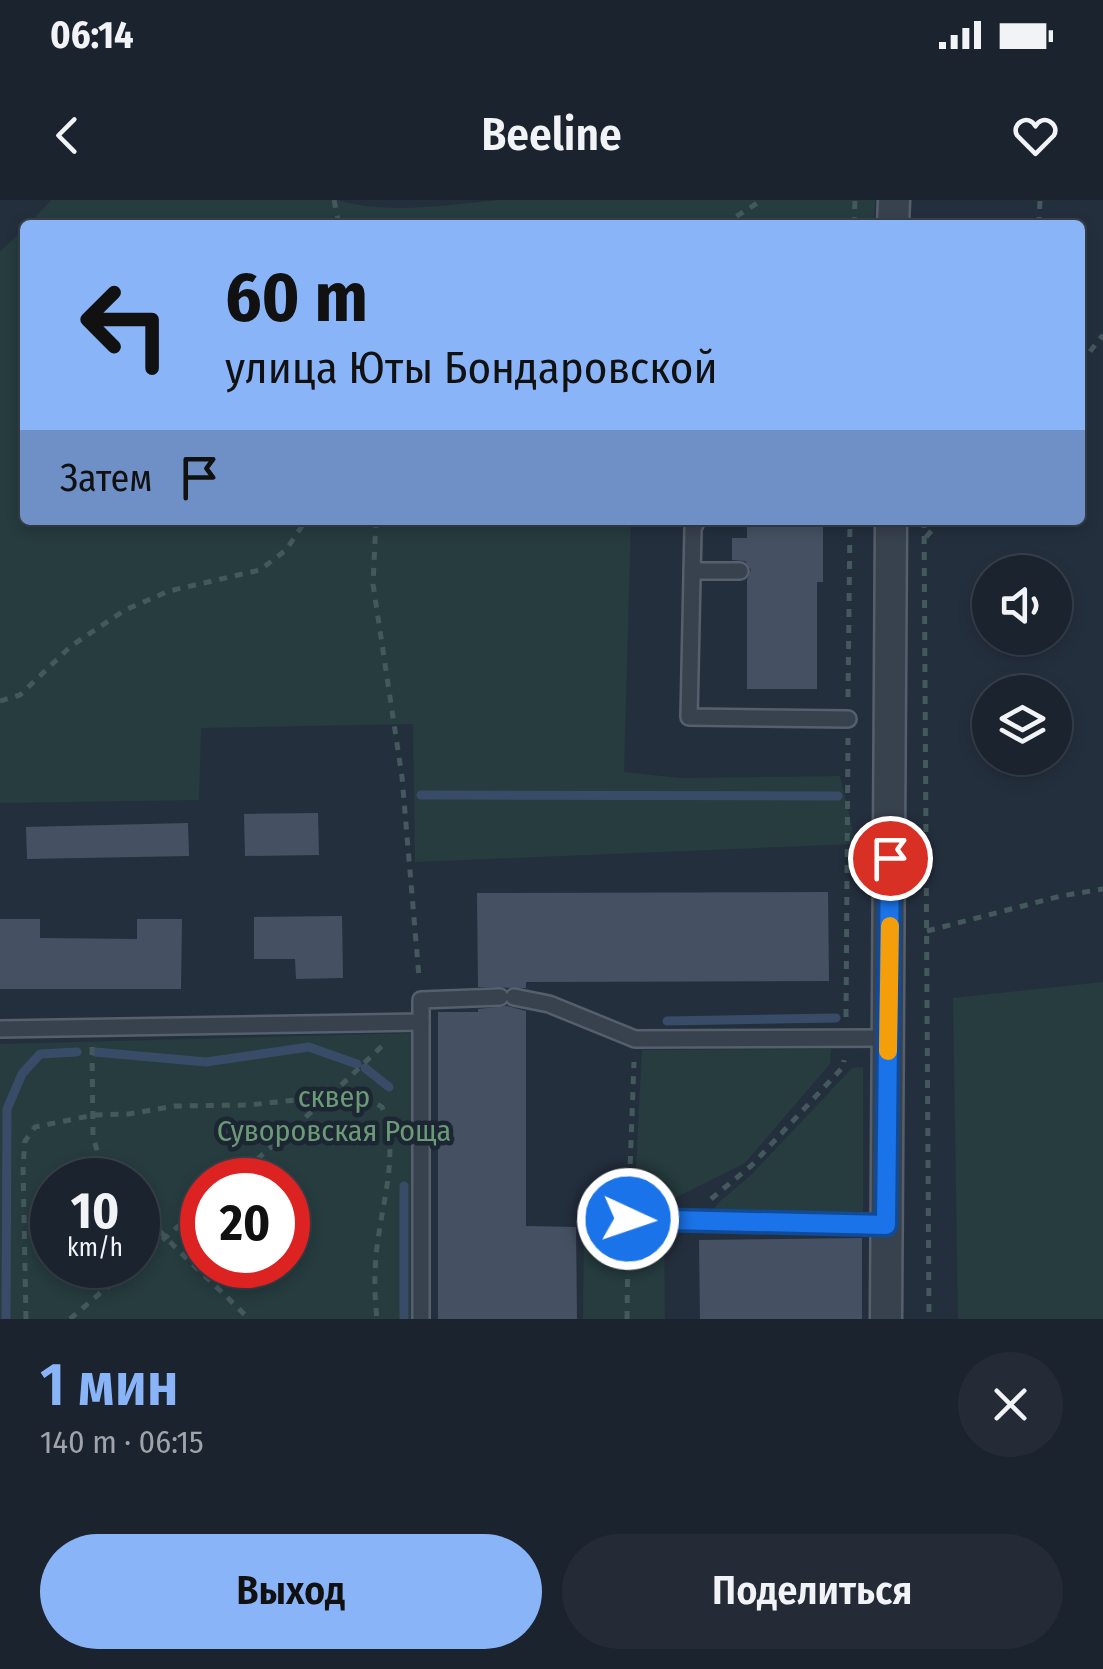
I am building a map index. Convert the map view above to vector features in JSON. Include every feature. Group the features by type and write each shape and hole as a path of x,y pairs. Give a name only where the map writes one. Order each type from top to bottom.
{"street":[{"path":"886,1319 891,525"}],"lane":[{"path":"695,525 690,717 848,719"},
{"path":"692,571 740,571"},
{"path":"421,1319 417,1022 421,1000 507,997 549,1004 635,1039 888,1038"},
{"path":"0,1029 417,1022"},
{"path":"628,1219 886,1225"}],"path":[{"path":"730,220 762,200"},
{"path":"1085,358 1103,335"},
{"path":"0,701 20,695 71,646 125,610 168,591 260,570 286,550 303,525"},
{"path":"376,525 373,584 402,777 421,1000"},
{"path":"845,1038 850,525"},
{"path":"924,525 929,1319"},
{"path":"914,551 936,525"},
{"path":"927,932 1061,896 1103,890"},
{"path":"258,1158 386,1043 417,1022"},
{"path":"90,1028 93,1136 101,1158"},
{"path":"627,1319 635,1039"},
{"path":"682,1222 752,1165 843,1067 845,1053 855,1066"},
{"path":"26,1319 23,1166 25,1141 35,1128 94,1115 175,1106 249,1105 360,1093 382,1107 391,1136 373,1288 376,1319"},
{"path":"160,1241 180,1225"},
{"path":"160,1233 180,1251"},
{"path":"70,1319 106,1288"},
{"path":"219,1288 250,1319"}],"green space":[{"path":"51,200 338,200 397,208 498,200 875,200 874,220 33,220"},
{"path":"20,233 20,525 631,525 624,772 681,778 840,776 856,844 415,862 413,724 201,728 199,800 0,803 0,251"},
{"path":"1103,982 1103,1319 958,1319 953,998"},
{"name":"сквер Суворовская Роща","path":"415,1033 413,1319 0,1319 0,1044"},
{"path":"831,1049 830,1064 745,1163 647,1212 634,1204 642,1050"},
{"path":"863,1067 863,1212 710,1216 718,1203 750,1176 852,1068"},
{"path":"584,1218 664,1235 665,1319 583,1319"}],"building":[{"path":"747,525 823,525 823,582 817,582 817,689 747,689 747,580 751,570 745,561 732,560 732,538 747,538"},
{"path":"318,813 319,855 245,856 244,814"},
{"path":"188,823 189,856 27,859 26,827"},
{"path":"828,892 829,981 526,982 526,988 478,987 477,893"},
{"path":"342,916 343,978 296,979 295,959 254,959 254,917"},
{"path":"0,919 40,919 40,938 137,939 137,919 182,919 181,989 0,989"},
{"path":"507,1006 526,1011 526,1226 576,1227 577,1319 438,1319 438,1012 478,1012"},
{"path":"862,1238 862,1319 700,1319 699,1240"}],"waterway":[{"path":"421,795 838,796"},
{"path":"667,1021 836,1018"},
{"path":"95,1052 206,1062 309,1047 357,1064"},
{"path":"6,1319 7,1109 22,1074 40,1054 77,1052"},
{"path":"365,1068 389,1087"},
{"path":"404,1186 404,1319"}],"slow traffic":[{"path":"888,1051 890,926"}],"route":[{"path":"628,1219 886,1225 890,858"}]}
